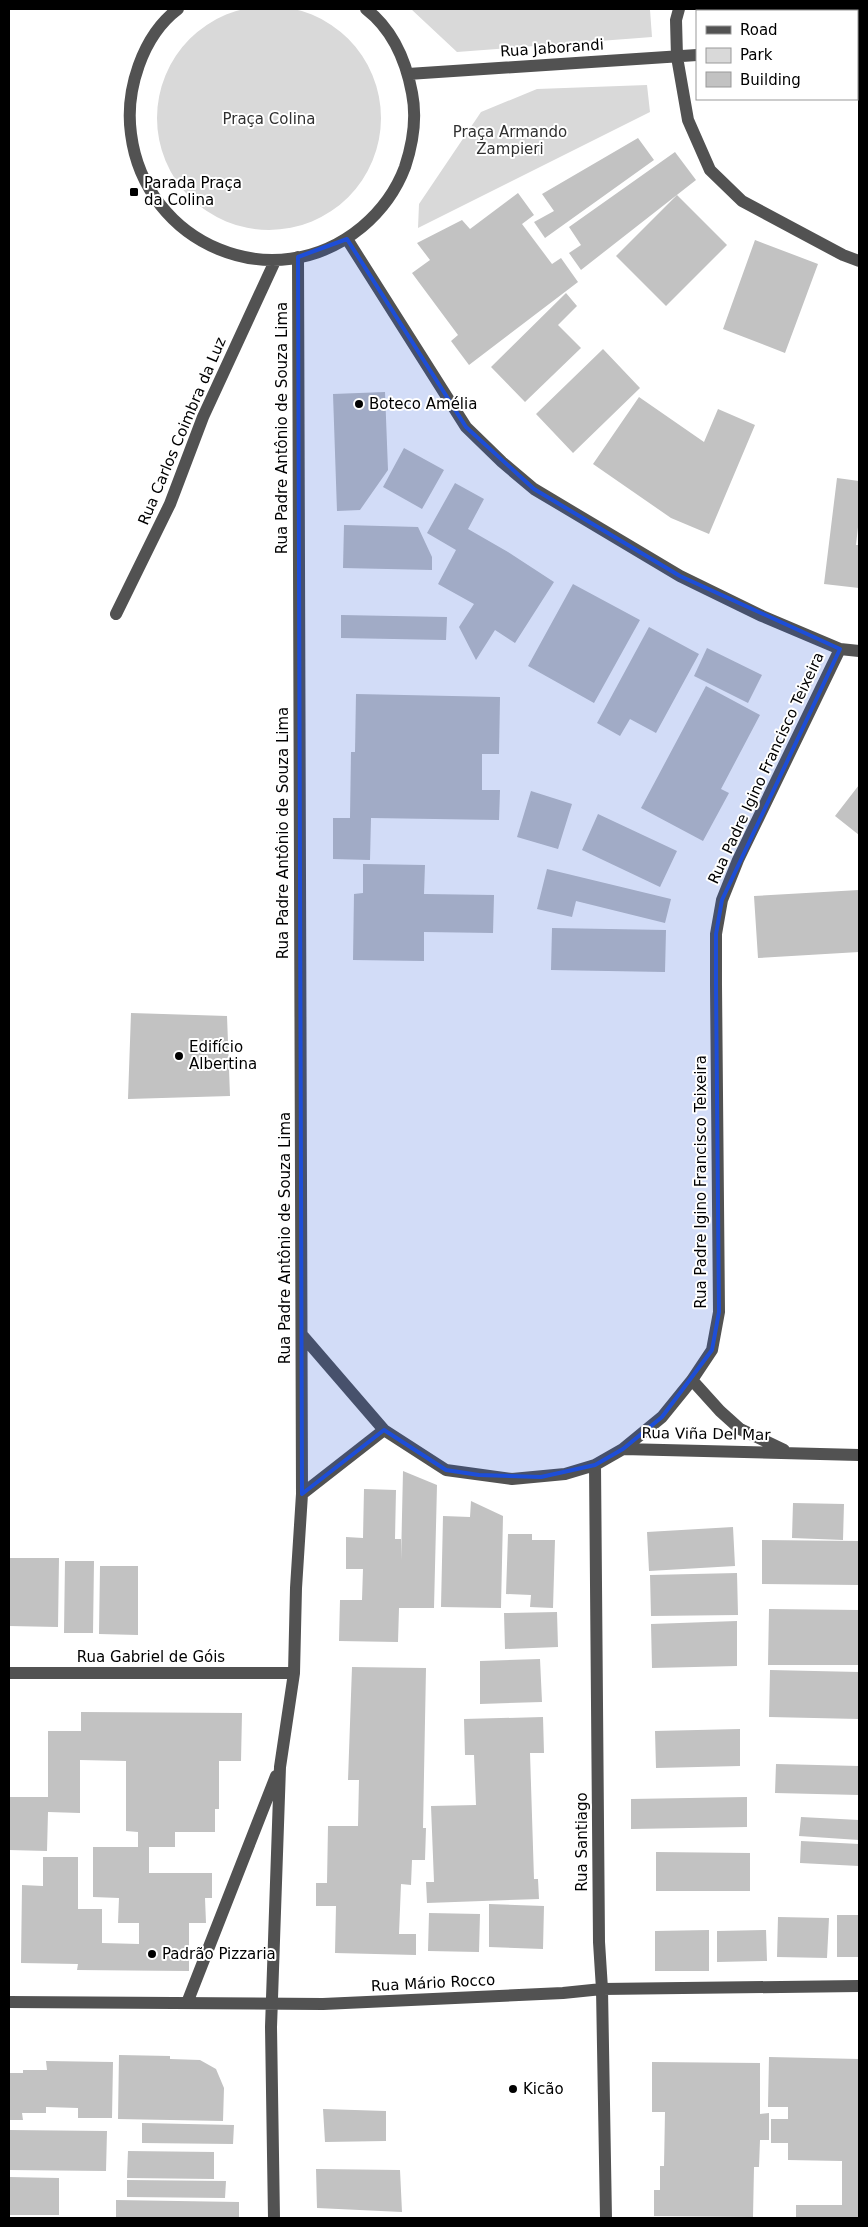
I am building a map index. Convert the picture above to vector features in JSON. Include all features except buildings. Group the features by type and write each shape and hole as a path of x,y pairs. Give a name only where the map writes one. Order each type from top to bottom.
{"street":[{"path":"178,9 172,13 148,44 133,79 128,117 133,154 148,190 172,220 202,243 238,257 275,261 313,255 347,239 377,214 399,184 412,147 415,110 408,74 395,42 374,15 366,9"},
{"path":"680,9 676,20 677,57 688,120 710,170 742,201 843,255 859,261"},
{"name":"Rua Jaborandi","path":"408,74 696,55"},
{"path":"347,239 466,427 528,484 680,576 762,616 840,649 859,651"},
{"name":"Rua Padre Antônio de Souza Lima","path":"274,2218 271,2027 280,1767 294,1673 296,1588 302,1494 298,257"},
{"name":"Rua Carlos Coimbra da Luz","path":"116,614 170,504 203,417 275,261"},
{"name":"Rua Padre Igino Francisco Teixeira","path":"302,1335 384,1430 446,1470 512,1479 542,1478 565,1474 595,1465 624,1449 662,1416 692,1380 712,1350 719,1312 716,934 722,900 738,860 840,649"},
{"name":"Rua Viña Del Mar","path":"692,1380 720,1411 740,1429 788,1452"},
{"path":"302,1494 384,1430"},
{"name":"Rua Viña Del Mar","path":"624,1449 859,1455"},
{"name":"Rua Santiago","path":"595,1465 599,1942 602,1989 606,2218"},
{"name":"Rua Gabriel de Góis","path":"9,1673 294,1673"},
{"path":"187,2003 280,1767"},
{"name":"Rua Mário Rocco","path":"9,2002 323,2004 563,1993 602,1989 859,1986"}],"highlighted area":[{"path":"347,239 466,427 534,489 680,576 840,649 722,900 716,934 719,1312 712,1350 662,1417 623,1449 595,1465 541,1477 479,1475 446,1470 384,1430 302,1494 298,257"}],"green space":[{"name":"Praça Colina","path":"258,6 280,6 302,10 322,19 340,31 356,47 368,65 377,85 381,118 377,151 373,161 356,189 340,205 322,217 302,226 280,230 258,230 236,226 216,217 198,205 182,189 170,171 161,151 157,129 157,107 161,85 170,65 182,47 198,31 216,19 236,10"},
{"path":"411,9 646,9 650,10 652,37 457,52"},
{"name":"Praça Armando Zampieri","path":"647,85 650,112 418,228 419,204 481,112 537,89"}],"place":[{"name":"Parada Praça da Colina","path":"134,192"},
{"name":"Boteco Amélia","path":"359,404"},
{"name":"Edifício Albertina","path":"179,1056"},
{"name":"Padrão Pizzaria","path":"152,1954"},
{"name":"Kicão","path":"513,2089"}]}
